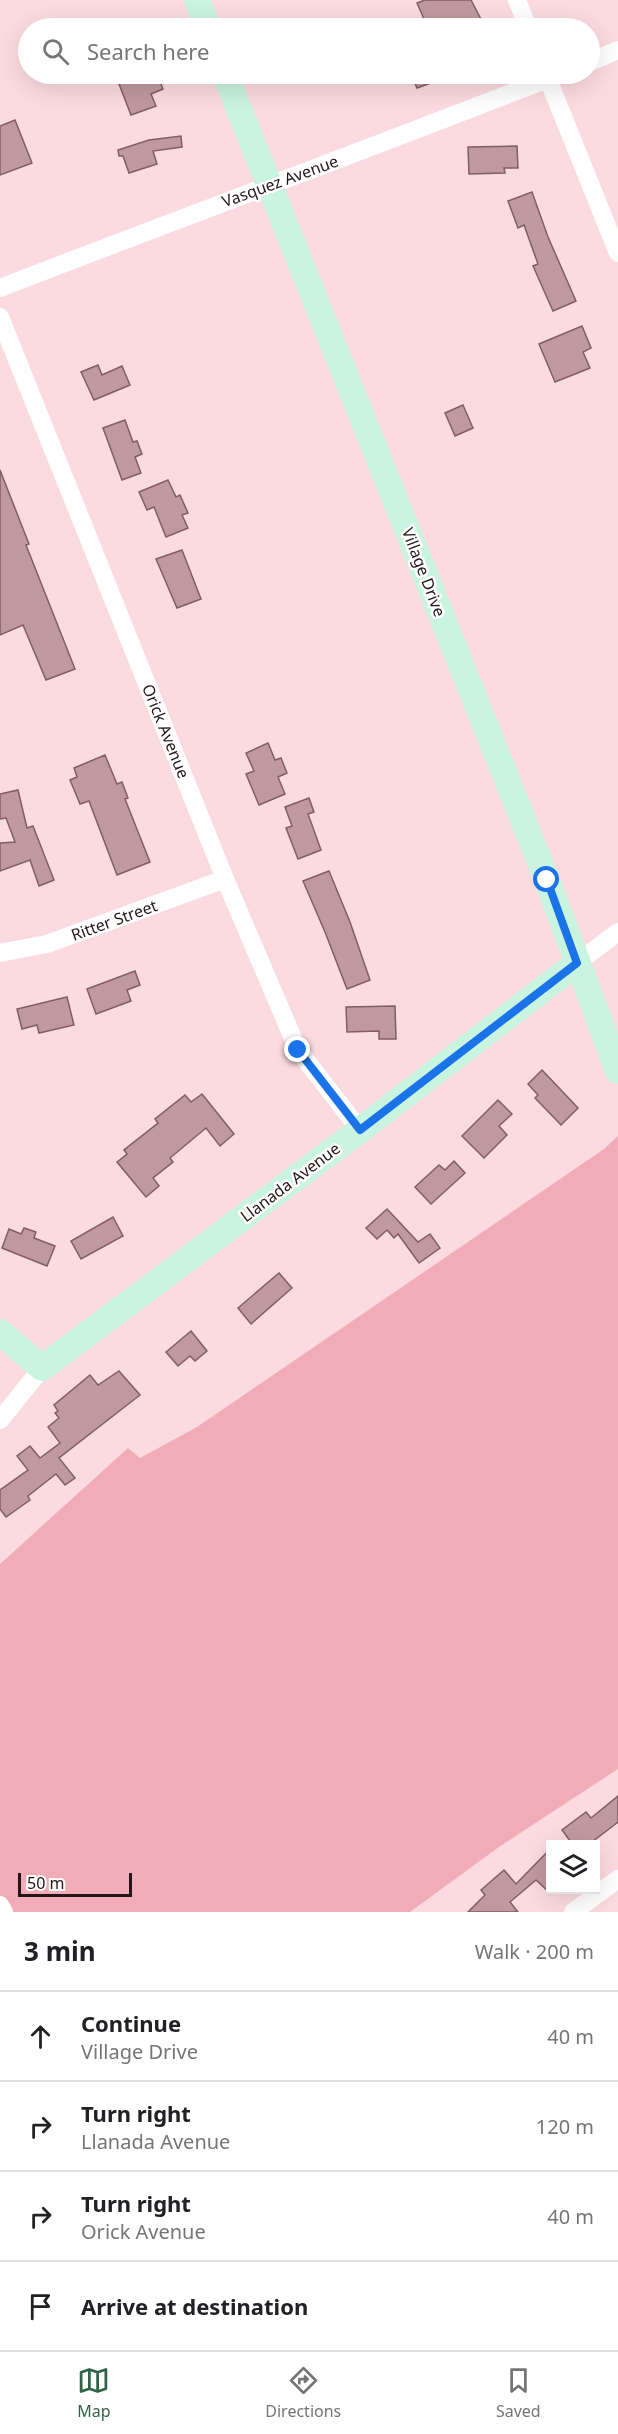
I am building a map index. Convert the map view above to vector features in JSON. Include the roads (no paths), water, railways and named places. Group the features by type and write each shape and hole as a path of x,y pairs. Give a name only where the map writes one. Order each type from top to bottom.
{"main road":[{"path":"197,0 204,18"},
{"name":"Village Drive","path":"229,84 543,871 618,1071"},
{"name":"Llanada Avenue","path":"42,1368 360,1130 577,963"},
{"path":"0,1332 42,1368"}],"street":[{"path":"517,0 524,18"},
{"path":"600,58 618,50"},
{"name":"Vasquez Avenue","path":"0,288 268,184 420,129 529,84"},
{"path":"554,84 618,253"},
{"name":"Orick Avenue","path":"0,317 225,879 298,1050 360,1130"},
{"name":"Ritter Street","path":"0,953 47,944 225,879"},
{"name":"Llanada Avenue","path":"577,963 618,932"},
{"name":"Llanada Avenue","path":"0,1420 42,1368"},
{"path":"573,1912 618,1879"},
{"path":"0,1905 4,1912"}]}
